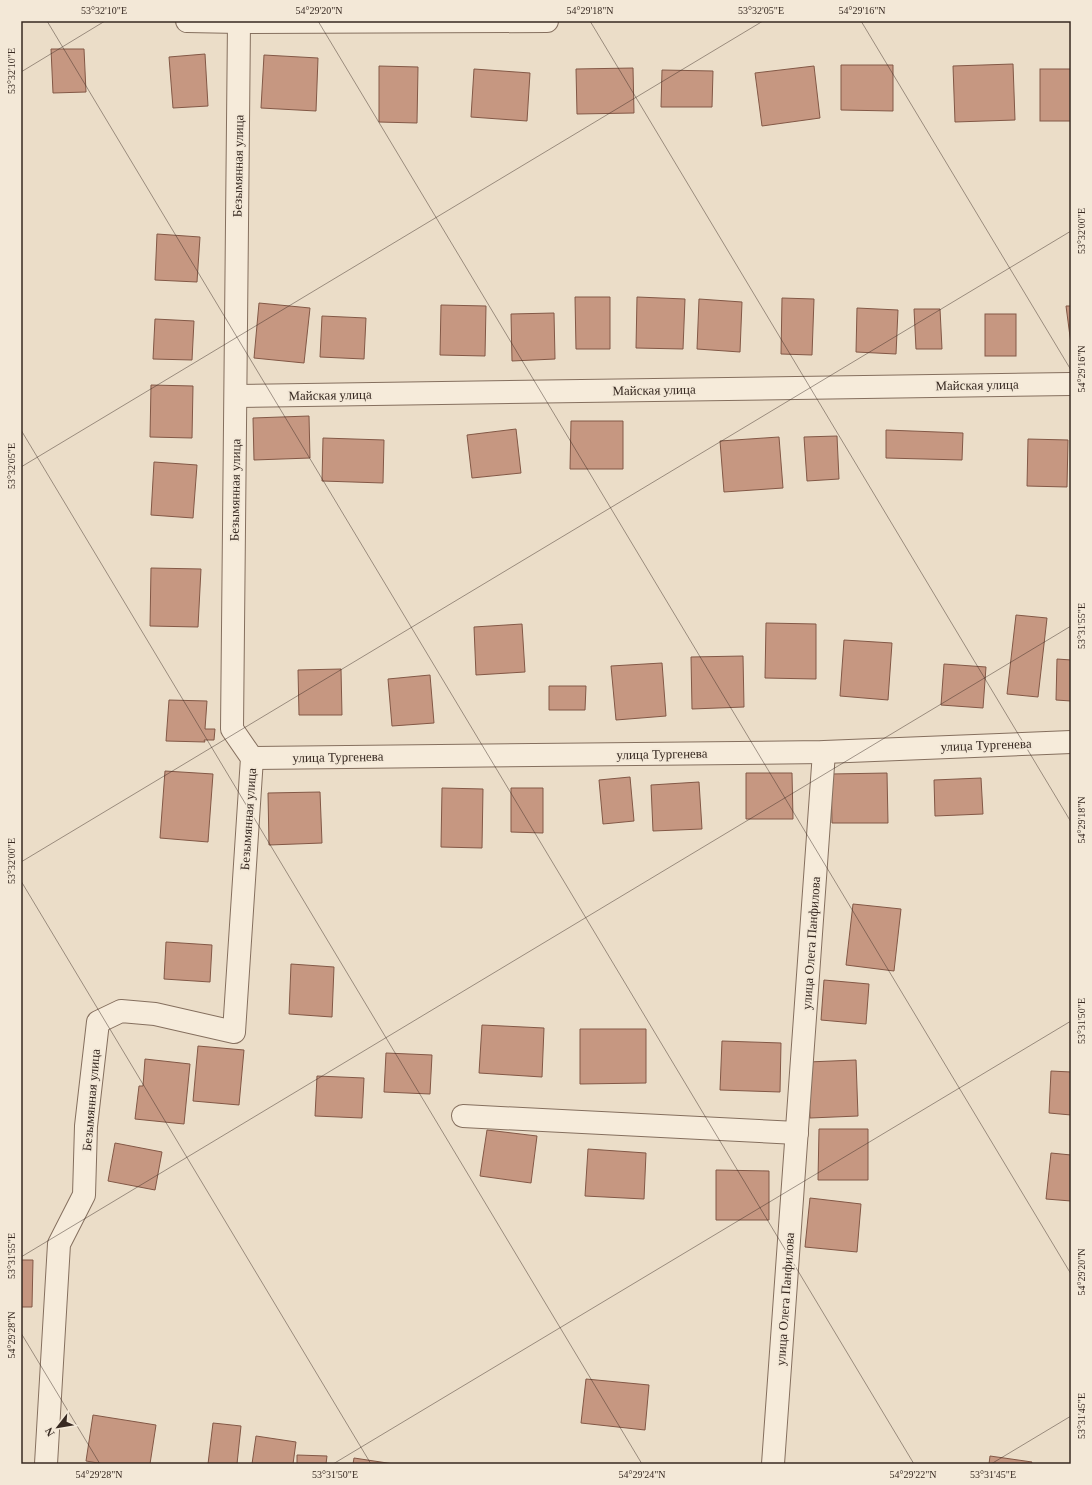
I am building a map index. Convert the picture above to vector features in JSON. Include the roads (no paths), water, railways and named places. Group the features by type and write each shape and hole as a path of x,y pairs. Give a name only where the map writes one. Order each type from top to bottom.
{"street":[{"path":"187,21 546,21"},
{"name":"Безымянная улица","path":"46,1464 59,1244 84,1195 86,1126 98,1022 121,1011 155,1014 234,1032 252,758 232,729 239,22"},
{"name":"Майская улица","path":"236,396 1071,384"},
{"name":"улица Тургенева","path":"252,758 824,752 1071,742"},
{"name":"улица Олега Панфилова","path":"773,1464 824,752"},
{"path":"463,1116 797,1133"}]}
